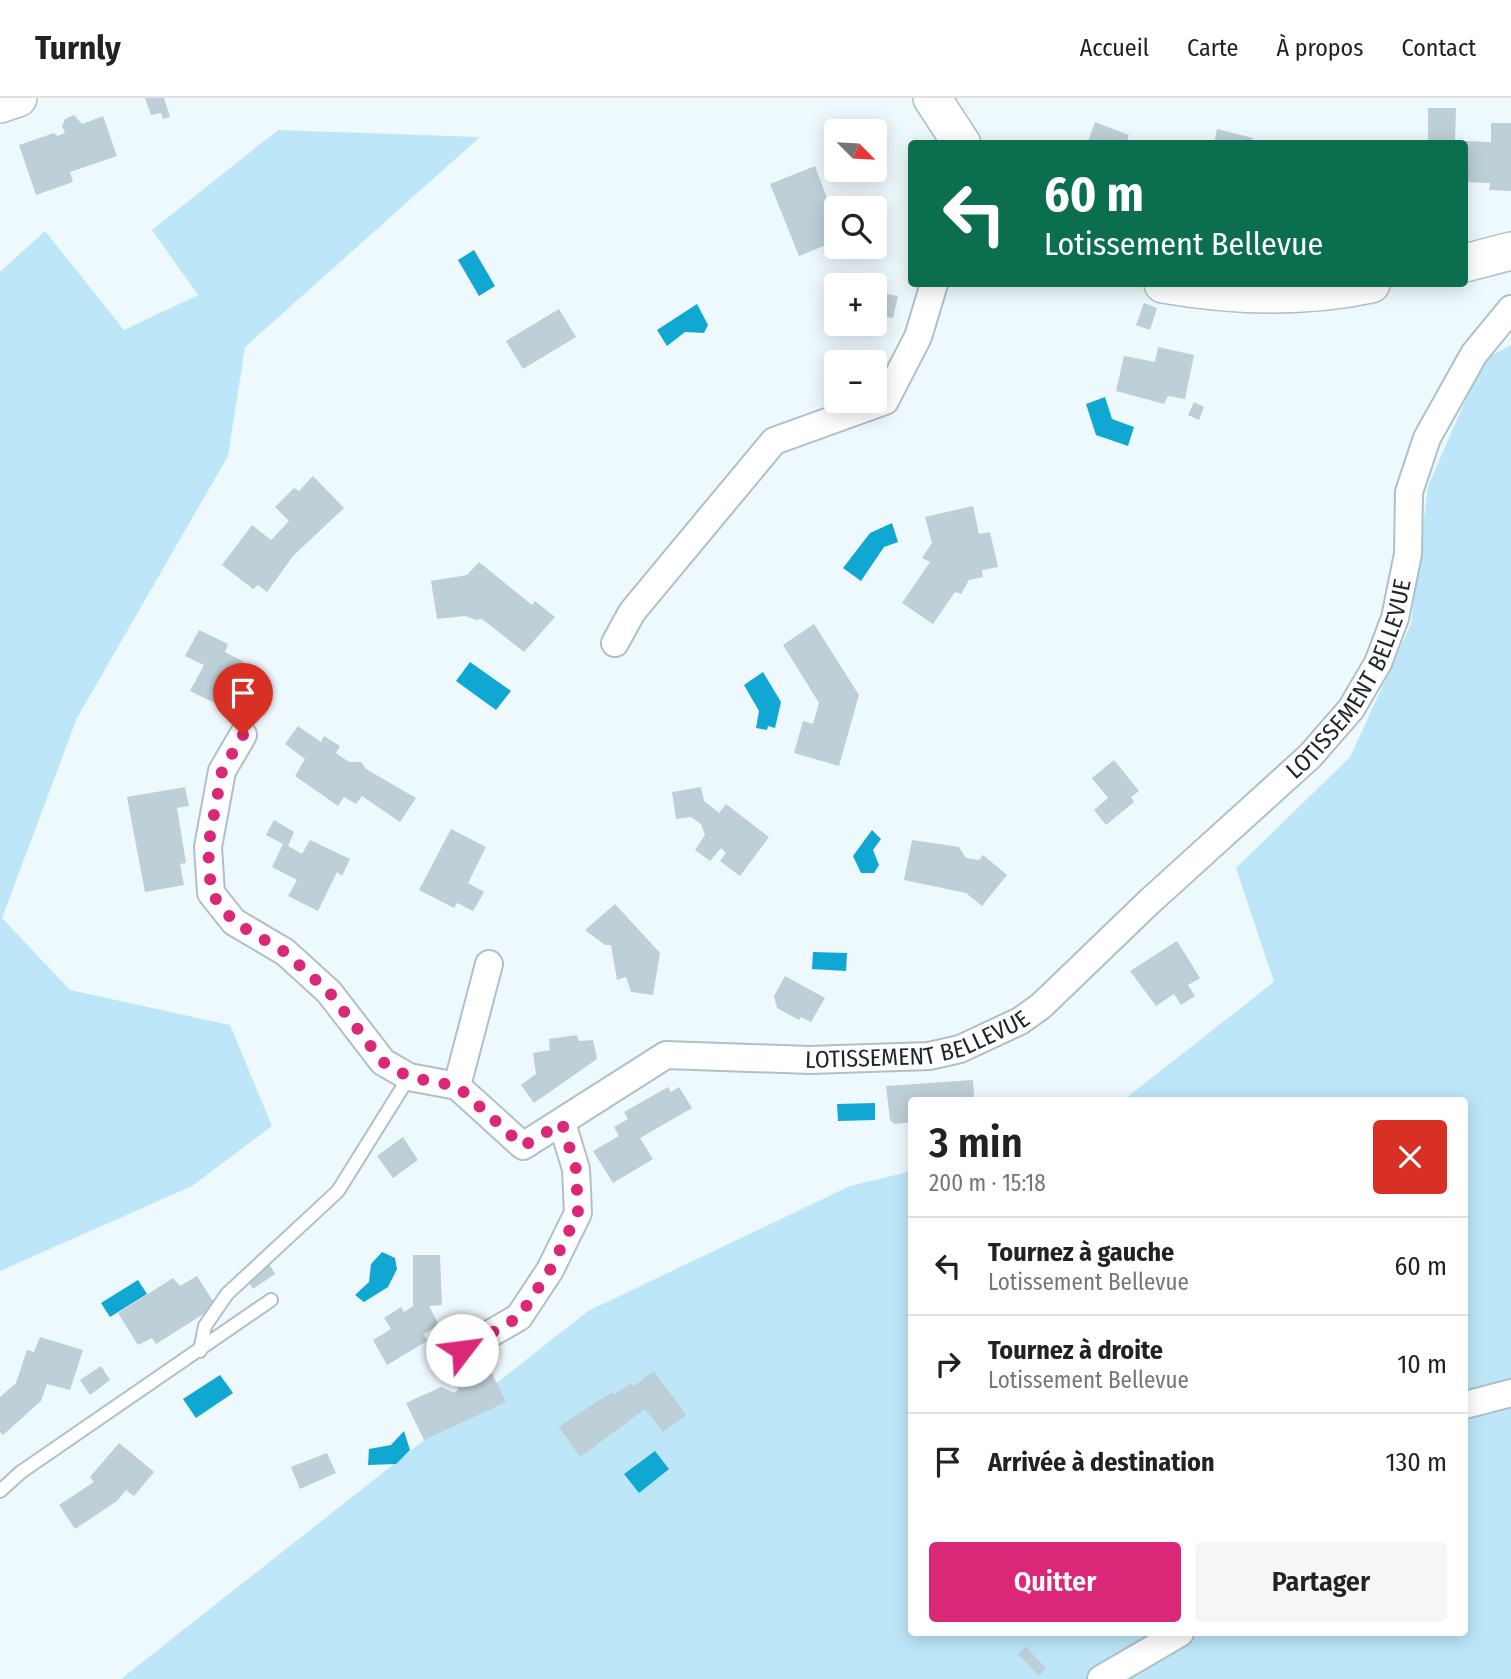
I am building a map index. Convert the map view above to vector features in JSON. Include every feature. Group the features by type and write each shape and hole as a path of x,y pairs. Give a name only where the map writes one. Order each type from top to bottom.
{"street":[{"path":"0,103 18,98"},
{"path":"932,98 959,140"},
{"path":"1468,261 1511,251"},
{"path":"615,643 639,602 774,441 885,401 919,337 933,287"},
{"path":"1185,287 1235,294 1282,295 1306,288"},
{"name":"LOTISSEMENT BELLEVUE","path":"457,1086 523,1146 666,1055 810,1060 937,1055 960,1049 1020,1021 1041,1006 1149,902 1310,756 1351,709 1378,663 1395,618 1408,554 1409,492 1427,438 1474,354 1511,309"},
{"path":"243,735 222,771 208,847 211,893 234,922 285,952 329,992 383,1062 409,1077 457,1086 489,964"},
{"path":"462,1350 519,1317 550,1270 578,1213 576,1169 562,1123"},
{"path":"1468,1404 1511,1393"},
{"path":"1101,1679 1175,1636"}],"lane":[{"path":"200,1351 205,1326 227,1294 338,1191 409,1077"},
{"path":"0,1491 20,1472 271,1300"}],"shaded area":[{"path":"278,130 480,137 245,347 228,456 77,718 2,918 70,990 230,1025 272,1126 192,1186 0,1271 0,272 45,231 124,330 198,295 152,230"},
{"path":"1511,345 1511,1679 121,1679 588,1311 850,1186 908,1172 908,1636 1468,1636 1468,1097 1127,1097 1274,982 1236,868 1350,757 1411,624 1428,486 1483,360"}],"water":[{"path":"474,250 495,286 479,296 458,260"},
{"path":"697,304 708,325 704,333 685,332 667,346 657,330"},
{"path":"1105,397 1112,419 1134,427 1128,446 1096,435 1086,404"},
{"path":"892,523 898,542 884,547 861,581 843,568 870,533"},
{"path":"470,662 511,691 496,710 456,681"},
{"path":"763,672 781,702 775,728 768,726 767,730 756,728 759,711 744,685"},
{"path":"872,830 881,839 873,850 879,865 874,873 861,873 853,856"},
{"path":"813,952 847,953 846,971 812,969"},
{"path":"875,1103 875,1120 838,1121 837,1104"},
{"path":"382,1252 395,1258 397,1269 388,1287 364,1302 355,1295 369,1282 371,1264"},
{"path":"138,1280 147,1294 110,1317 101,1303"},
{"path":"220,1375 233,1393 196,1418 183,1399"},
{"path":"404,1431 410,1450 396,1464 368,1465 369,1449 391,1445"},
{"path":"655,1451 669,1469 639,1493 624,1474"}],"building":[{"path":"145,98 164,98 170,117 163,119 161,113 151,115"},
{"path":"1428,108 1456,108 1455,140 1428,140"},
{"path":"74,115 82,124 103,116 117,156 70,172 73,182 36,195 19,145 54,133 57,136 65,133 62,126 65,119"},
{"path":"1095,122 1129,135 1127,140 1088,140"},
{"path":"1491,123 1511,123 1511,191 1489,190 1490,183 1468,182 1468,141 1491,142"},
{"path":"1217,129 1253,138 1252,140 1215,140"},
{"path":"815,166 826,196 824,196 824,246 799,256 770,184"},
{"path":"887,294 898,296 893,318 887,317"},
{"path":"1144,303 1157,308 1150,330 1136,325"},
{"path":"559,309 576,337 523,369 506,341"},
{"path":"1158,347 1194,355 1185,399 1168,396 1164,404 1116,391 1124,356 1155,362"},
{"path":"1194,402 1204,407 1199,420 1188,415"},
{"path":"313,476 344,508 293,556 267,592 258,585 253,589 222,565 252,525 271,540 289,521 275,507 294,488 299,491"},
{"path":"973,506 979,534 990,532 998,567 982,570 983,577 969,580 961,594 955,592 933,624 902,603 930,562 922,558 932,543 925,517"},
{"path":"479,562 532,605 535,601 555,617 524,652 482,619 465,616 437,619 431,581 467,575"},
{"path":"814,624 859,695 839,766 794,753 803,721 813,724 819,703 783,645"},
{"path":"199,630 228,644 225,652 244,662 235,680 242,683 229,710 190,691 204,665 185,656"},
{"path":"298,726 321,742 324,736 340,746 336,753 349,762 361,762 366,769 416,798 400,822 362,796 356,804 344,797 338,806 295,776 305,759 285,744"},
{"path":"1114,760 1139,791 1131,797 1134,802 1106,825 1094,810 1108,798 1092,778"},
{"path":"185,787 189,806 177,808 186,863 180,864 184,885 145,892 127,797"},
{"path":"701,787 704,801 719,813 726,804 769,837 740,876 720,861 726,853 721,848 710,861 695,850 705,835 701,824 691,817 676,819 672,792"},
{"path":"274,820 294,832 288,846 302,854 310,840 350,859 342,876 337,872 318,911 288,896 297,880 272,867 283,844 266,835"},
{"path":"451,829 486,847 468,883 484,892 473,911 457,903 454,908 419,890"},
{"path":"912,840 959,847 966,858 979,860 983,855 1007,875 982,906 966,893 904,880"},
{"path":"615,904 660,953 653,995 631,992 626,977 617,980 611,945 605,945 585,930"},
{"path":"1177,941 1200,978 1188,985 1195,996 1181,1005 1174,994 1156,1006 1130,971"},
{"path":"785,976 825,998 811,1022 801,1017 799,1020 777,1008 774,996"},
{"path":"577,1035 579,1041 593,1040 597,1059 534,1103 521,1085 536,1074 533,1053 550,1050 549,1039"},
{"path":"973,1080 974,1097 908,1097 908,1122 894,1124 890,1120 886,1086"},
{"path":"668,1087 671,1092 679,1087 692,1108 640,1138 653,1159 613,1183 593,1151 619,1136 614,1127 628,1119 624,1112"},
{"path":"403,1137 418,1160 393,1178 377,1156"},
{"path":"413,1255 440,1255 442,1305 429,1306 439,1325 424,1334 427,1341 387,1365 373,1340 391,1329 384,1318 401,1307 404,1312 413,1306"},
{"path":"267,1260 275,1274 253,1289 244,1274"},
{"path":"197,1276 216,1306 156,1344 152,1338 138,1345 118,1313 173,1278 180,1286"},
{"path":"40,1337 83,1350 70,1390 47,1384 41,1401 3,1435 0,1432 0,1397 16,1383 27,1350 34,1352"},
{"path":"488,1365 506,1402 424,1440 406,1403 441,1387 454,1393 458,1390 455,1380"},
{"path":"101,1366 110,1380 90,1395 80,1380"},
{"path":"654,1371 686,1415 663,1432 645,1409 580,1457 559,1427 612,1392 614,1395 631,1383 634,1386"},
{"path":"119,1443 154,1472 134,1496 126,1490 117,1501 75,1529 59,1505 94,1482 90,1477"},
{"path":"327,1453 336,1473 300,1489 291,1467"},
{"path":"1026,1647 1046,1668 1039,1676 1018,1654"}],"route":[{"path":"243,735 222,771 208,847 211,893 234,922 285,952 329,992 383,1062 409,1077 457,1086 523,1146 562,1123 576,1169 578,1213 550,1270 519,1317 462,1350"}]}
